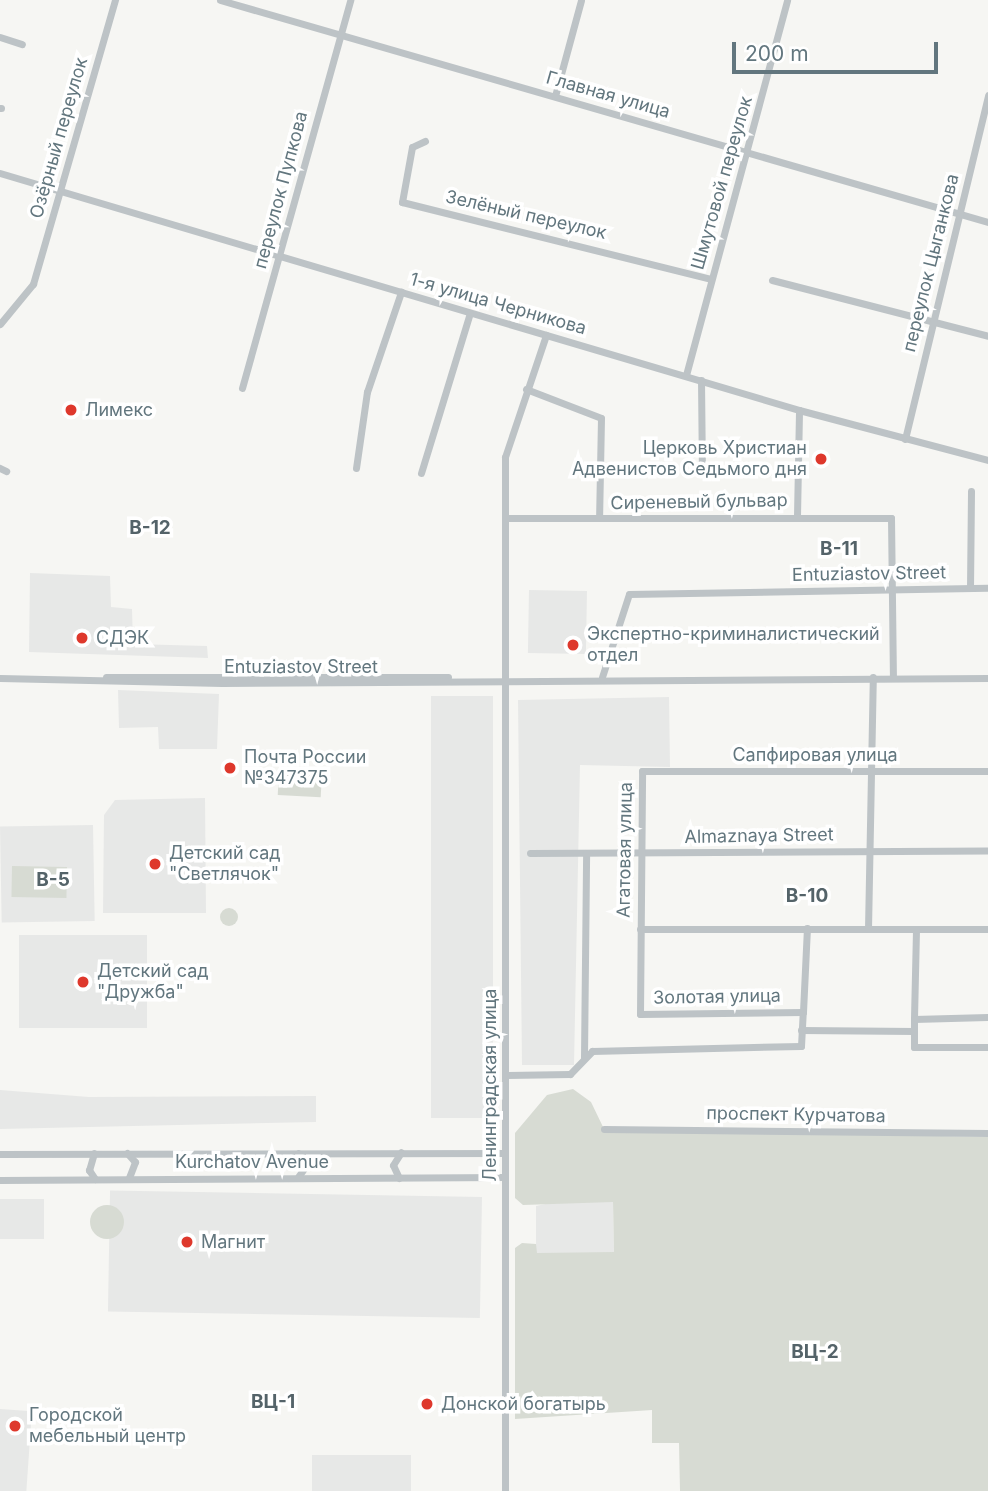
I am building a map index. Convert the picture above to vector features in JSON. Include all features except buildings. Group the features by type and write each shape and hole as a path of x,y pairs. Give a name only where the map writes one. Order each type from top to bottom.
{"street":[{"name":"Озёрный переулок","path":"0,326 33,284 115,0"},
{"name":"Главная улица","path":"220,0 750,151 988,222"},
{"name":"переулок Пупкова","path":"242,388 350,0"},
{"path":"555,96 581,0"},
{"name":"Шмутовой переулок","path":"686,375 711,279 750,151 787,0"},
{"path":"0,37 22,44"},
{"name":"переулок Цыганкова","path":"905,439 988,95"},
{"name":"Зелёный переулок","path":"425,141 412,147 402,202 711,279"},
{"name":"1-я улица Черникова","path":"0,173 58,194 280,255 799,410 988,460"},
{"path":"772,280 988,336"},
{"path":"356,468 368,391 401,292"},
{"path":"421,473 470,313"},
{"name":"Ленинградская улица","path":"505,1491 505,457 546,335"},
{"path":"701,380 702,472"},
{"path":"526,389 601,418 599,519"},
{"path":"797,516 799,410"},
{"path":"970,588 971,491"},
{"name":"Сиреневый бульвар","path":"506,518 891,518 891,590"},
{"name":"Entuziastov Street","path":"602,677 629,594 988,588"},
{"path":"891,590 893,677"},
{"name":"Entuziastov Street","path":"0,676 988,678"},
{"path":"868,929 873,677"},
{"path":"503,678 504,1153"},
{"name":"Сапфировая улица","path":"642,771 988,771"},
{"name":"Агатовая улица","path":"640,929 642,771"},
{"name":"Almaznaya Street","path":"530,853 988,851"},
{"path":"505,1075 570,1074 584,1057 586,853"},
{"path":"803,1012 807,928"},
{"path":"640,929 988,929"},
{"name":"Золотая улица","path":"584,1057 592,1051 801,1046 803,1012 640,1014 640,929"},
{"path":"916,930 914,1047 988,1048"},
{"path":"914,1019 988,1017"},
{"path":"801,1030 914,1031"},
{"name":"проспект Курчатова","path":"604,1129 988,1133"},
{"path":"399,1178 393,1165 401,1152"},
{"path":"94,1153 89,1170 95,1179"},
{"path":"127,1153 135,1162 128,1179"},
{"path":"297,1178 307,1164 298,1153"},
{"name":"Kurchatov Avenue","path":"0,1154 504,1153"},
{"name":"Kurchatov Avenue","path":"0,1180 504,1177"}],"shaded area":[{"path":"30,573 110,576 111,607 132,609 133,644 207,646 208,658 29,652"},
{"path":"529,590 587,591 586,654 528,653"},
{"path":"118,690 219,694 217,749 159,749 158,727 119,728"},
{"path":"431,696 493,696 493,1118 431,1118"},
{"path":"669,697 670,767 580,765 574,1065 522,1065 518,700"},
{"path":"279,771 322,773 321,797 278,795"},
{"name":"Детский сад \"Светлячок\"","path":"205,798 206,913 103,913 104,815 115,800"},
{"path":"93,825 95,921 2,923 0,827"},
{"path":"12,866 67,867 66,898 11,897"},
{"path":"229,908 235,911 238,917 235,923 229,926 223,923 220,917 223,911"},
{"name":"Детский сад \"Дружба\"","path":"19,935 147,935 147,1028 19,1028"},
{"path":"573,1089 591,1102 604,1129 988,1137 988,1491 680,1491 679,1443 652,1443 652,1410 515,1419 515,1248 522,1243 536,1244 537,1253 614,1252 613,1202 523,1205 515,1198 515,1133 547,1095"},
{"path":"0,1090 89,1097 316,1096 316,1122 0,1129"},
{"path":"110,1191 482,1197 480,1318 108,1311"},
{"path":"0,1199 44,1199 44,1239 0,1239"},
{"path":"555,1202 613,1202 614,1253 536,1253 536,1206"},
{"path":"107,1205 119,1210 124,1222 119,1234 107,1239 95,1234 90,1222 95,1210"},
{"path":"0,1409 32,1411 26,1491 0,1491"},
{"path":"312,1455 411,1455 411,1491 312,1491"}],"place":[{"name":"Лимекс","path":"71,410"},
{"name":"Церковь Христиан Адвенистов Седьмого дня","path":"821,459"},
{"name":"СДЭК","path":"82,638"},
{"name":"Экспертно-криминалистический отдел","path":"573,645"},
{"name":"Почта России №347375","path":"230,768"},
{"name":"Детский сад \"Светлячок\"","path":"155,864"},
{"name":"Детский сад \"Дружба\"","path":"83,982"},
{"name":"Магнит","path":"187,1242"},
{"name":"Донской богатырь","path":"427,1404"},
{"name":"Городской мебельный центр","path":"15,1426"}],"district":[{"name":"В-12","path":"150,528"},
{"name":"В-11","path":"839,549"},
{"name":"В-5","path":"53,880"},
{"name":"В-10","path":"807,896"},
{"name":"ВЦ-2","path":"815,1352"},
{"name":"ВЦ-1","path":"273,1402"}]}
